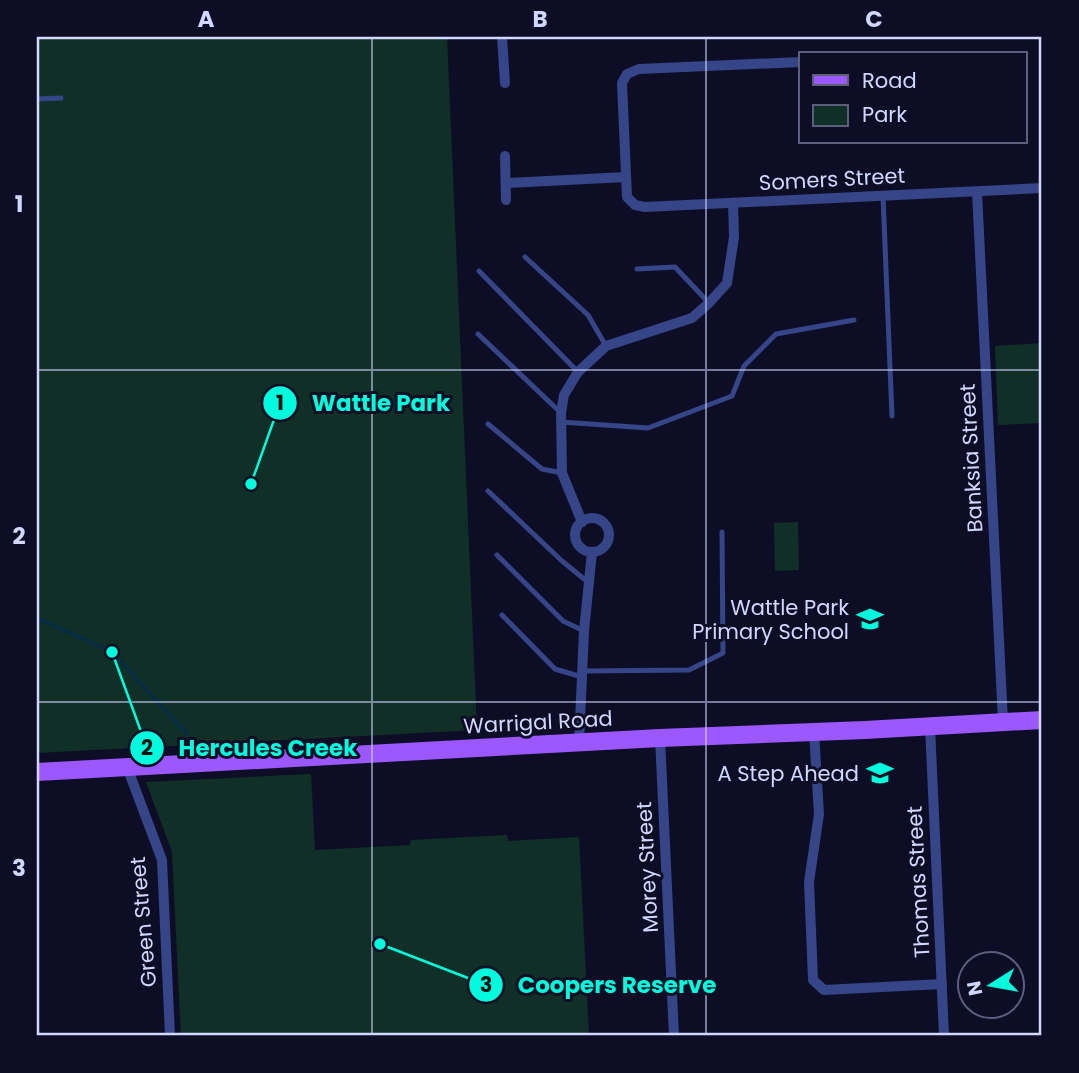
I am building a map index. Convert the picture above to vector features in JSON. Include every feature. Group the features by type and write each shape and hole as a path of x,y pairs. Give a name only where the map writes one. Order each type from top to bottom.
{"main road":[{"name":"Warrigal Road","path":"37,772 1042,720"}],"street":[{"path":"502,37 505,83"},
{"path":"506,183 626,177 622,83 627,74 639,69 799,62"},
{"path":"505,156 506,200"},
{"name":"Somers Street","path":"626,177 627,197 635,205 645,207 1042,188"},
{"name":"Banksia Street","path":"977,192 1003,722"},
{"path":"582,522 562,473 561,417 564,395 578,372 606,346 692,318 727,283 734,237 733,203"},
{"path":"596,518 604,523 609,533 607,544 592,552 582,549 576,541 576,530 582,522 596,518"},
{"path":"579,743 584,631 592,552"},
{"name":"Thomas Street","path":"930,726 944,1036"},
{"path":"814,732 819,814 808,882 814,980 824,990 942,984"},
{"name":"Morey Street","path":"660,738 674,1036"},
{"name":"Green Street","path":"127,767 162,860 170,1036"}],"lane":[{"path":"37,99 61,98"},
{"path":"883,196 892,416"},
{"path":"525,257 588,315 606,346"},
{"path":"636,269 675,267 709,303"},
{"path":"479,271 578,372"},
{"path":"478,334 561,417 648,428 732,396 744,366 776,334 854,320"},
{"path":"488,424 542,469 562,473"},
{"path":"488,491 589,583"},
{"path":"502,615 555,669 582,674 689,670 723,653 722,532"},
{"path":"497,555 563,621 584,631"}],"green space":[{"path":"37,37 447,37 477,730 37,753"},
{"path":"1042,343 1042,423 998,425 995,346"},
{"path":"798,522 799,570 775,571 774,523"},
{"path":"311,774 315,850 410,845 411,840 507,835 508,841 579,837 589,1036 181,1036 172,852 146,782"}],"waterway":[{"path":"37,618 112,652 187,734"}],"place":[{"name":"Wattle Park","path":"251,484"},
{"name":"Wattle Park Primary School","path":"870,619"},
{"name":"Hercules Creek","path":"112,652"},
{"name":"A Step Ahead","path":"880,773"},
{"name":"Coopers Reserve","path":"380,944"}]}
